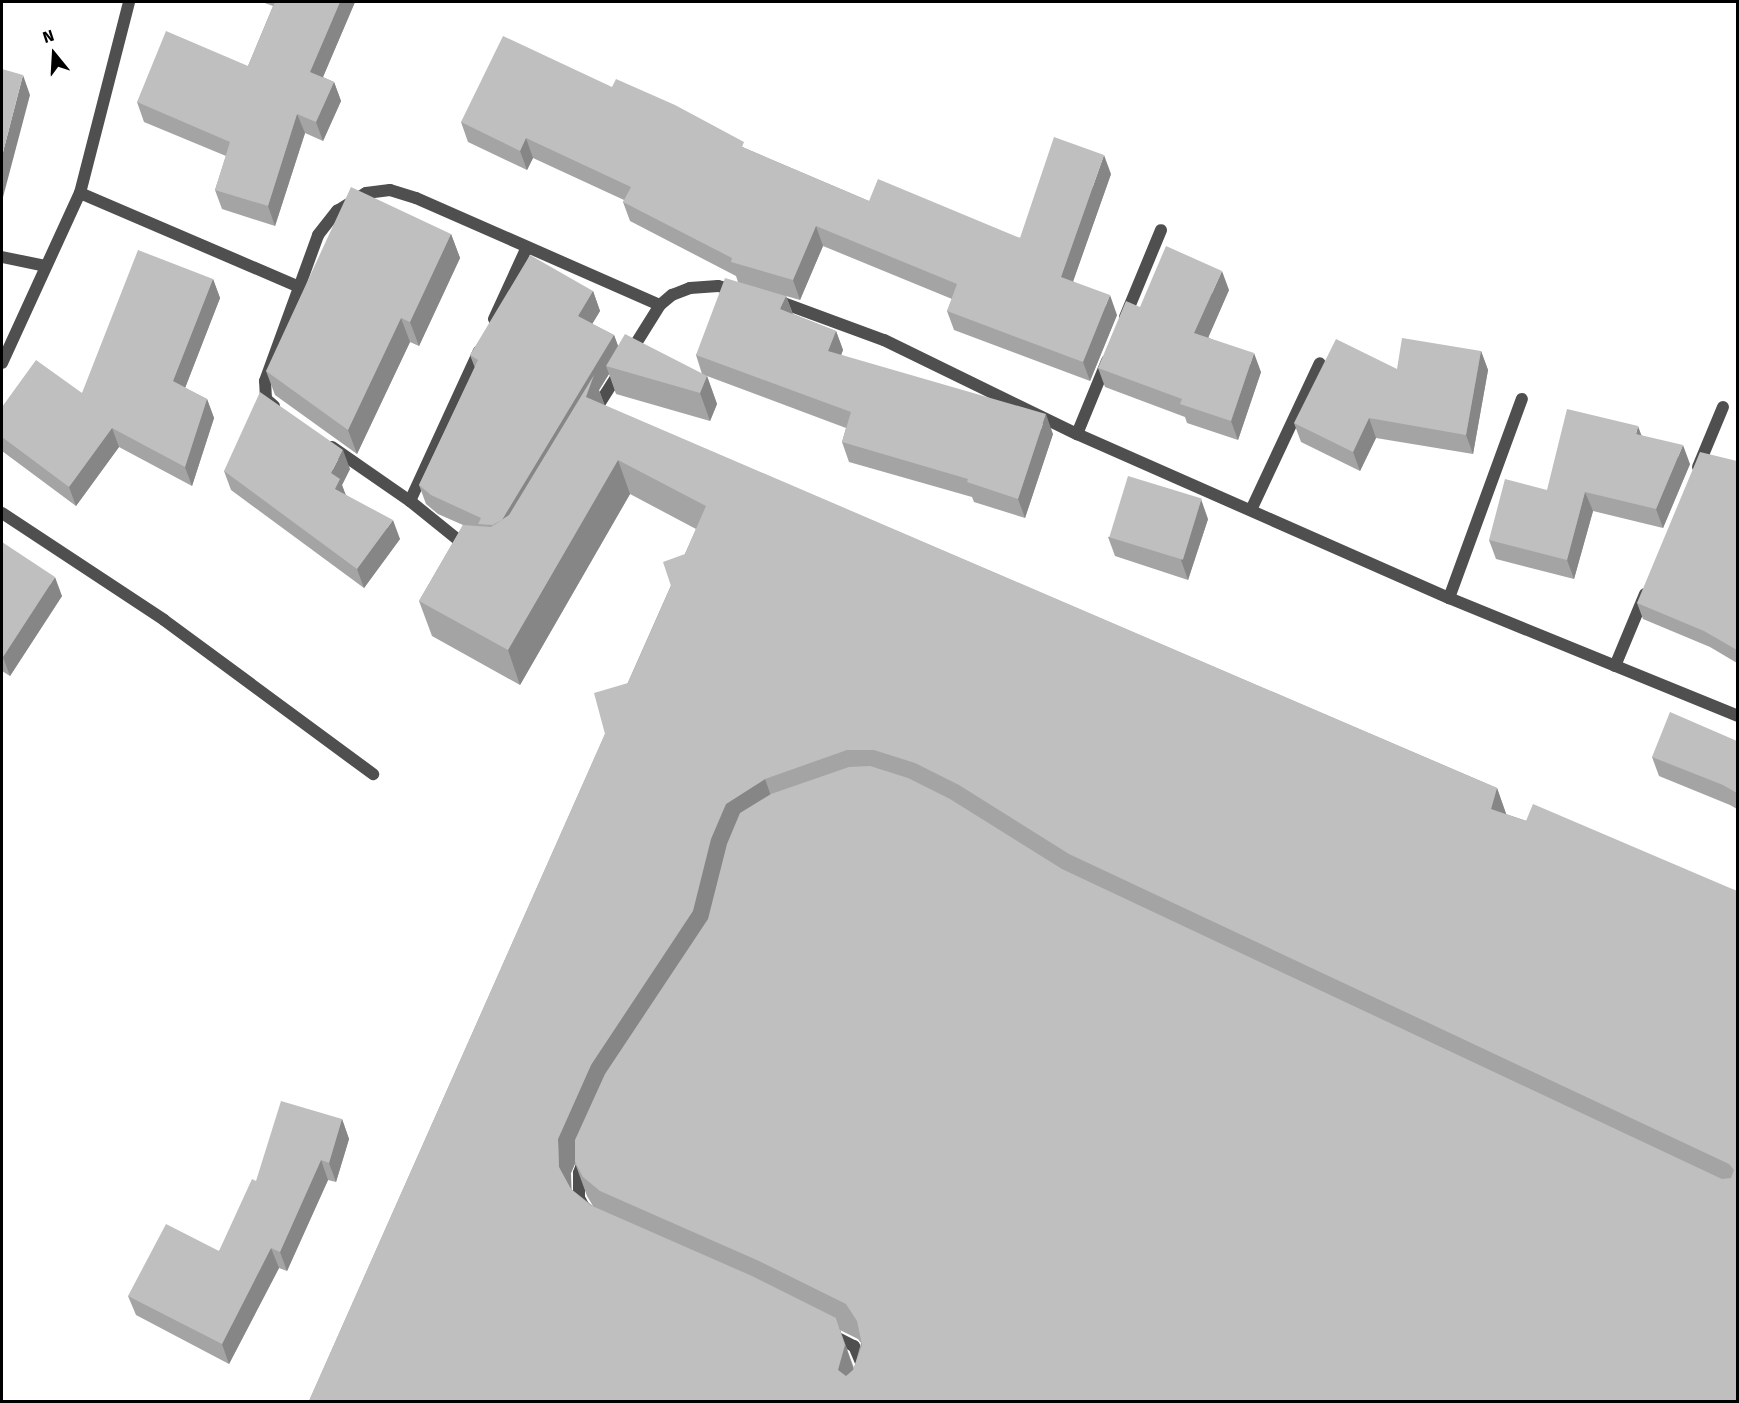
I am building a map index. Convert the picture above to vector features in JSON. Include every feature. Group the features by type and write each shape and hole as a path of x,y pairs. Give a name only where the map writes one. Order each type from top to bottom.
{"street":[{"path":"2,363 80,193 129,2"},
{"path":"282,412 266,399 264,386 297,286 318,235 337,211 366,193 390,190 416,198 526,249 660,305"},
{"path":"80,193 297,286"},
{"path":"1121,327 1161,230"},
{"path":"410,501 526,249"},
{"path":"2,257 45,266"},
{"path":"589,420 660,305 672,295 690,288 718,286 757,294 884,340 1077,434 1449,598 1737,716"},
{"path":"1077,434 1112,348"},
{"path":"1251,510 1320,363"},
{"path":"1449,598 1522,399"},
{"path":"1692,483 1723,407"},
{"path":"324,442 410,501 459,543 477,551"},
{"path":"2,513 164,620 373,774"},
{"path":"1615,666 1651,580"},
{"path":"588,1146 579,1173 579,1198 595,1222"},
{"path":"816,1327 854,1346 862,1357 866,1380"}],"building":[{"path":"275,2 340,2 310,72 334,82 316,122 297,114 268,206 215,190 230,142 137,102 166,31 248,66"},
{"path":"503,36 612,87 616,79 675,105 744,142 742,147 869,201 878,179 1020,238 1054,137 1104,155 1061,277 1110,295 1083,362 947,311 957,284 816,226 793,280 731,262 732,258 623,202 631,187 526,138 520,151 461,122"},
{"path":"2,69 23,75 2,156"},
{"path":"351,187 451,234 410,322 401,318 348,430 266,371"},
{"path":"1166,246 1222,271 1194,333 1254,353 1231,421 1180,404 1182,399 1098,368 1126,301 1140,307"},
{"path":"138,250 213,279 173,381 207,399 185,467 112,428 69,487 2,437 2,407 36,360 82,393"},
{"path":"530,255 593,291 578,316 614,335 502,520 493,525 478,524 481,518 431,495 419,485 478,360 470,355"},
{"path":"725,278 786,296 780,309 836,331 828,351 1046,414 1018,499 967,482 968,479 842,442 851,412 696,355"},
{"path":"625,334 707,376 700,393 606,366"},
{"path":"1402,338 1481,351 1466,435 1369,418 1353,452 1294,423 1336,339 1397,369"},
{"path":"594,375 586,397 1497,788 1491,809 1526,821 1533,804 1737,891 1737,1401 309,1401 605,734 594,693 628,683 671,586 663,562 685,554 706,506 618,460 508,650 419,601 463,525 491,527 509,515","holes":["847,750 874,750 915,763 959,785 1069,854 1729,1164 1734,1170 1731,1178 1722,1179 1062,869 950,799 908,778 870,766 849,767 771,794 740,813 727,844 708,919 605,1074 575,1140 575,1162 583,1177 600,1191 759,1261 846,1304 857,1321 862,1345 853,1370 846,1376 838,1370 845,1345 836,1318 752,1276 590,1205 571,1189 559,1167 558,1139 591,1065 693,911 711,839 726,804 765,779"]},
{"path":"260,392 343,450 331,473 340,479 335,489 393,520 357,569 224,471"},
{"path":"1567,409 1638,426 1636,434 1683,445 1656,509 1585,492 1567,560 1489,540 1505,479 1547,490"},
{"path":"1700,452 1737,461 1737,650 1704,631 1637,603"},
{"path":"1128,476 1202,499 1183,560 1109,537"},
{"path":"2,542 55,577 3,657 2,656"},
{"path":"1670,712 1737,741 1737,793 1723,785 1652,757"},
{"path":"281,1101 342,1119 329,1163 321,1160 280,1252 271,1248 222,1344 128,1296 166,1224 219,1251 252,1179 256,1181"}]}
